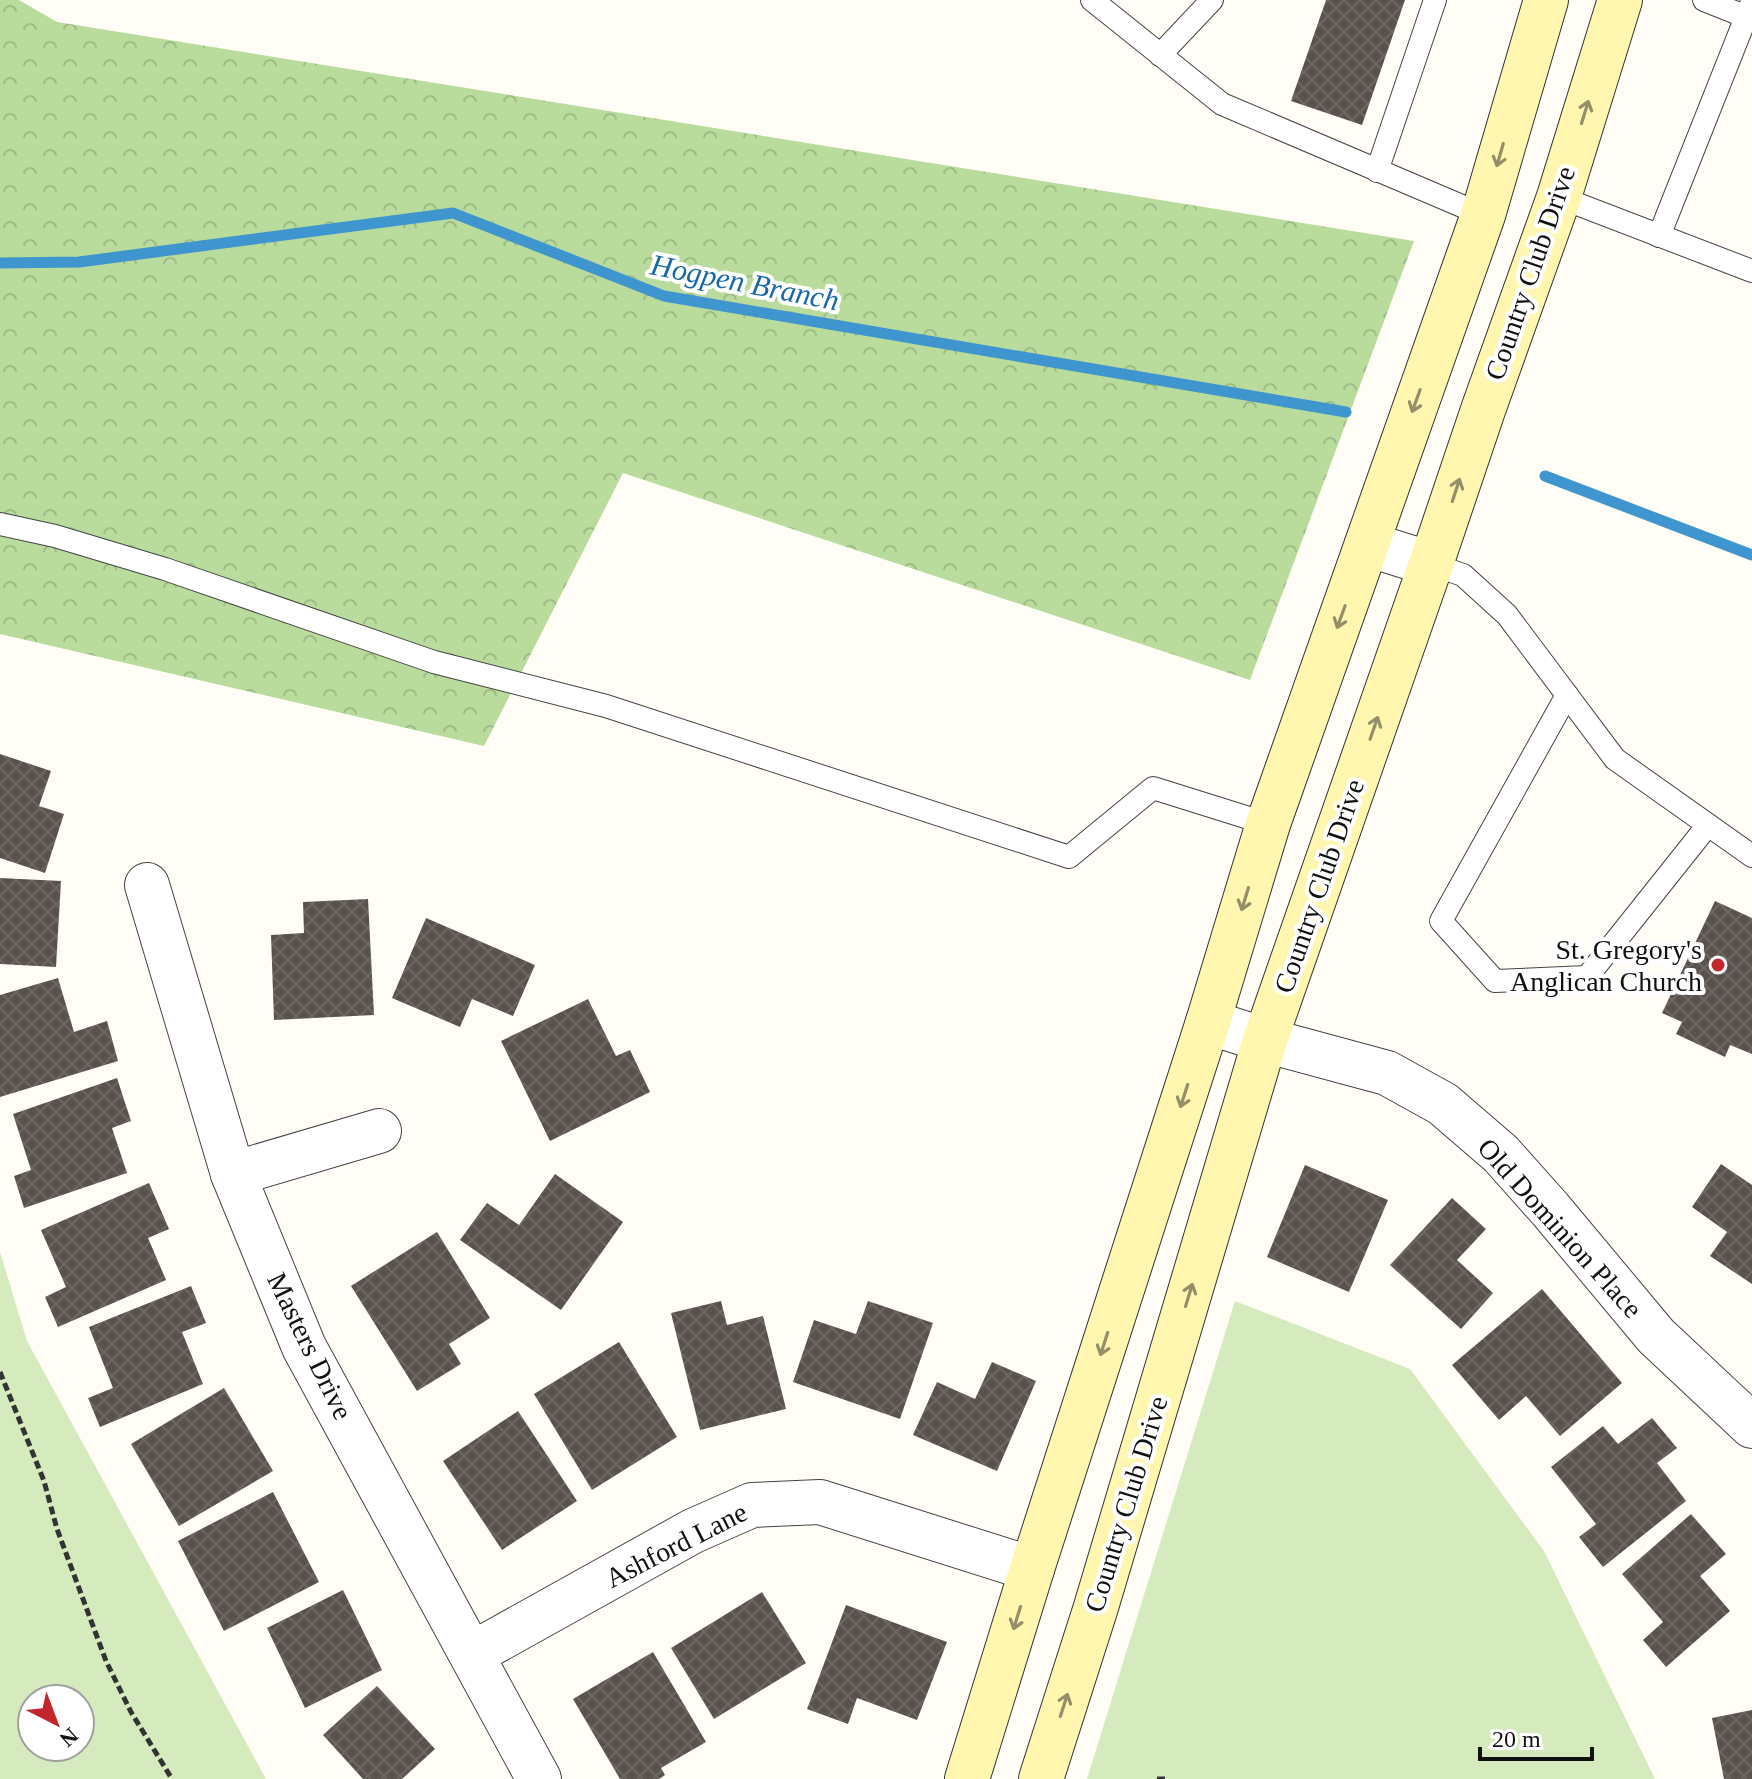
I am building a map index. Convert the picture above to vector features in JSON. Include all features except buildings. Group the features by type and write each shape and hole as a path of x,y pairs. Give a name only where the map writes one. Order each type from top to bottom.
{"main road":[{"path":"967,1779 1268,824 1483,215 1546,0"},
{"path":"1564,181 1553,147 1551,125 1590,0"},
{"name":"Country Club Drive","path":"1041,1779 1096,1607 1265,1040 1564,181 1620,0"}],"street":[{"path":"1367,544 1431,564"},
{"name":"Masters Drive","path":"147,885 233,1174 304,1347 539,1779"},
{"name":"Old Dominion Place","path":"1208,1022 1387,1073 1443,1104 1501,1154 1656,1336 1752,1426"},
{"path":"233,1174 379,1131"},
{"name":"Ashford Lane","path":"472,1654 693,1531 752,1505 820,1502 1032,1569"}],"lane":[{"path":"1092,0 1222,104 1483,215"},
{"path":"1377,171 1435,0"},
{"path":"1659,236 1750,13 1704,0"},
{"path":"1160,55 1208,1"},
{"path":"1564,181 1659,236 1752,271"},
{"path":"0,524 55,536 165,569 434,662 606,706 1069,857 1153,788 1268,824"},
{"path":"1431,564 1463,575 1507,615 1615,759 1752,856"},
{"path":"1567,695 1441,921 1495,981 1587,977 1708,825"}],"path":[{"path":"0,1372 44,1481 57,1529 106,1661 131,1712 172,1779"},
{"path":"1157,1779 1165,1779"}],"green space":[{"path":"0,0 19,0 57,22 1414,241 1250,680 623,473 484,746 0,634"},
{"path":"0,1252 27,1341 266,1779 0,1779"},
{"path":"1235,1301 1410,1369 1544,1551 1655,1779 1087,1779"}],"waterway":[{"name":"Hogpen Branch","path":"0,263 79,262 453,213 664,296 1346,412"},
{"name":"Hogpen Branch","path":"1545,476 1752,555"}],"place":[{"name":"St. Gregory's Anglican Church","path":"1718,965"}]}
